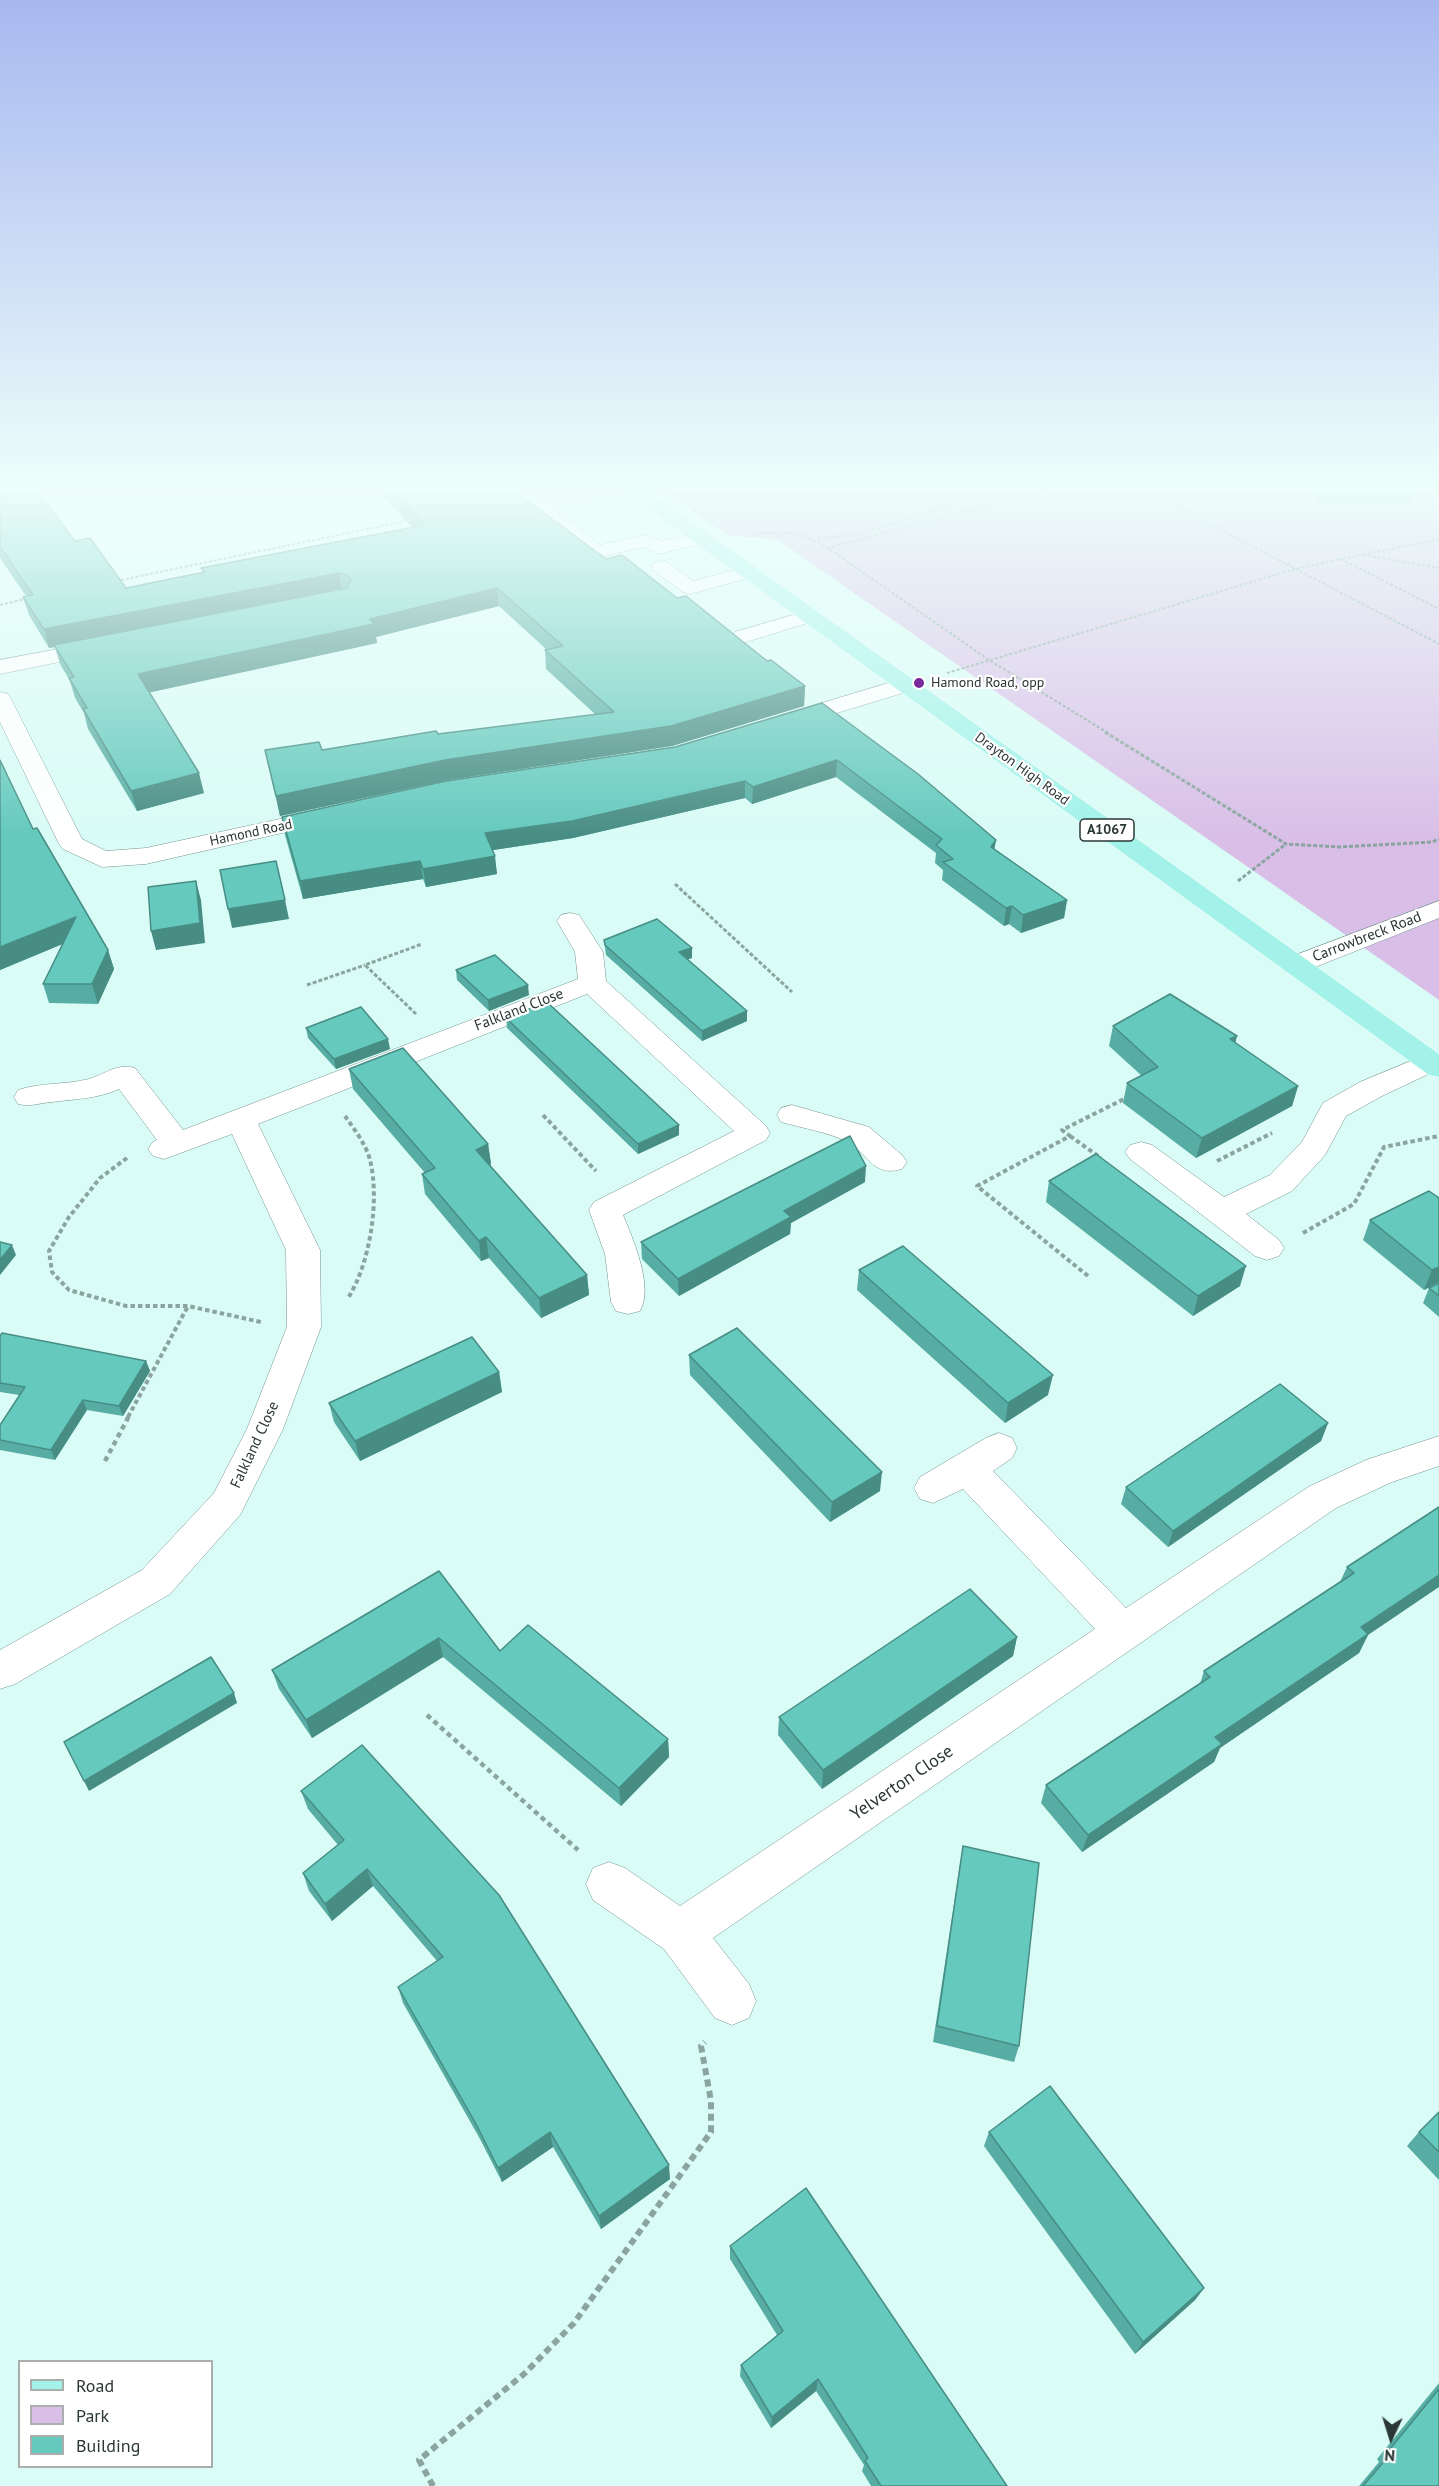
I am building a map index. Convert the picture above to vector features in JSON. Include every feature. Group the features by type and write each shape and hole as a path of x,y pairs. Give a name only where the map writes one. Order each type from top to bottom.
{"main road":[{"name":"Drayton High Road","path":"796,606 1434,1065"}],"street":[{"path":"743,637 810,616"},
{"path":"0,667 125,642"},
{"path":"766,727 905,685"},
{"name":"Hamond Road","path":"0,699 72,844 102,859 147,856 344,812"},
{"name":"Carrowbreck Road","path":"1295,965 1439,909"},
{"path":"570,921 589,952 592,983 755,1133"},
{"name":"Falkland Close","path":"170,1147 592,983"},
{"path":"1222,1212 1281,1183 1314,1148 1334,1110 1371,1089 1434,1065"},
{"path":"29,1097 46,1091 63,1092 93,1088 124,1076 170,1147"},
{"path":"628,1302 614,1205 820,1100"},
{"path":"792,1115 858,1134 891,1162"},
{"name":"Falkland Close","path":"0,1671 156,1582 227,1504 265,1429 304,1327 303,1250 240,1119"},
{"path":"1141,1152 1268,1248"},
{"path":"933,1488 999,1448"},
{"name":"Yelverton Close","path":"680,1933 1323,1497 1379,1471 1439,1451"},
{"path":"967,1468 1123,1632"},
{"path":"609,1884 680,1933 732,2001"}],"path":[{"path":"911,606 989,660 1286,843 1339,847 1431,842 1439,839"},
{"path":"905,685 1171,606"},
{"path":"1366,606 1439,644"},
{"path":"1225,914 1236,882 1286,843"},
{"path":"675,884 792,992"},
{"path":"306,985 422,944"},
{"path":"365,965 443,1040"},
{"path":"170,1147 152,1143 100,1178 81,1199 49,1251 52,1272 69,1290 126,1306 188,1306 280,1326 304,1327 332,1315 353,1293 366,1256 373,1208 370,1160 356,1132 324,1086"},
{"path":"1088,1276 977,1186 1070,1136 1062,1130 1136,1094"},
{"path":"1179,1181 1286,1125 1334,1110"},
{"path":"543,1115 614,1205"},
{"path":"1268,1248 1281,1245 1354,1204 1384,1147 1439,1136"},
{"path":"105,1461 188,1306"},
{"path":"427,1715 597,1867 609,1884"},
{"path":"433,2486 419,2460 524,2374 573,2323 711,2132 711,2101 701,2046 732,2001"}],"green space":[{"path":"873,606 1439,606 1439,1000"}],"building":[{"path":"29,606 165,606 44,629"},
{"path":"254,606 423,606 370,619 374,624 138,674 199,773 131,791 83,709 87,708 69,678 74,677 54,645"},
{"path":"517,606 698,606 767,661 771,660 805,686 671,726 445,760 276,796 265,750 319,742 322,750 436,731 438,734 614,712 545,650 563,646"},
{"path":"822,703 918,774 996,840 991,847 1067,900 1023,915 1012,906 1006,908 943,862 953,859 936,845 942,839 837,760 753,787 745,781 572,821 485,833 495,856 423,869 420,861 300,881 282,817 446,781 675,747"},
{"path":"0,760 33,829 37,828 108,950 92,984 43,984 76,917 0,947"},
{"path":"276,861 285,900 228,909 220,870"},
{"path":"196,881 200,923 151,931 148,887"},
{"path":"657,919 692,948 679,952 747,1011 702,1031 605,945 604,940"},
{"path":"495,955 528,985 488,1000 456,970"},
{"path":"1170,994 1237,1036 1230,1039 1298,1086 1202,1138 1127,1083 1158,1067 1113,1026"},
{"path":"547,1002 679,1125 638,1144 506,1018"},
{"path":"361,1007 388,1039 334,1059 306,1028"},
{"path":"403,1048 488,1144 476,1150 587,1275 539,1298 486,1237 479,1241 422,1174 435,1168 349,1069"},
{"path":"850,1136 866,1166 784,1211 791,1217 678,1279 641,1242"},
{"path":"1096,1154 1246,1266 1198,1296 1049,1181"},
{"path":"1429,1191 1439,1198 1439,1267 1432,1270 1370,1220"},
{"path":"0,1242 12,1245 0,1260"},
{"path":"903,1246 1053,1375 1008,1403 859,1270"},
{"path":"1439,1283 1439,1296 1429,1288"},
{"path":"737,1328 882,1472 832,1502 689,1355"},
{"path":"2,1333 146,1361 119,1406 83,1400 51,1450 0,1440 0,1425 25,1387 0,1383 0,1336"},
{"path":"472,1337 499,1372 355,1441 329,1403"},
{"path":"1280,1384 1328,1423 1173,1531 1126,1487"},
{"path":"1439,1507 1439,1575 1361,1627 1368,1634 1215,1737 1222,1744 1088,1835 1046,1785 1210,1677 1204,1671 1354,1573 1347,1567"},
{"path":"439,1571 500,1651 528,1625 668,1739 619,1788 439,1638 306,1720 272,1670"},
{"path":"970,1589 1017,1637 823,1770 779,1717"},
{"path":"211,1657 234,1693 84,1781 64,1742"},
{"path":"362,1745 499,1895 669,2165 599,2216 550,2132 498,2168 476,2124 398,1987 443,1957 367,1869 325,1904 303,1873 344,1840 301,1791"},
{"path":"963,1846 1039,1863 1019,2046 937,2026"},
{"path":"1050,2086 1204,2288 1143,2342 989,2132"},
{"path":"1439,2112 1439,2152 1419,2132"},
{"path":"806,2188 1007,2486 881,2486 865,2461 868,2458 818,2379 772,2417 741,2365 783,2331 730,2246"},
{"path":"1439,2389 1439,2486 1363,2486 1392,2452 1390,2449"}],"place":[{"name":"Hamond Road, opp","path":"919,683"}]}
